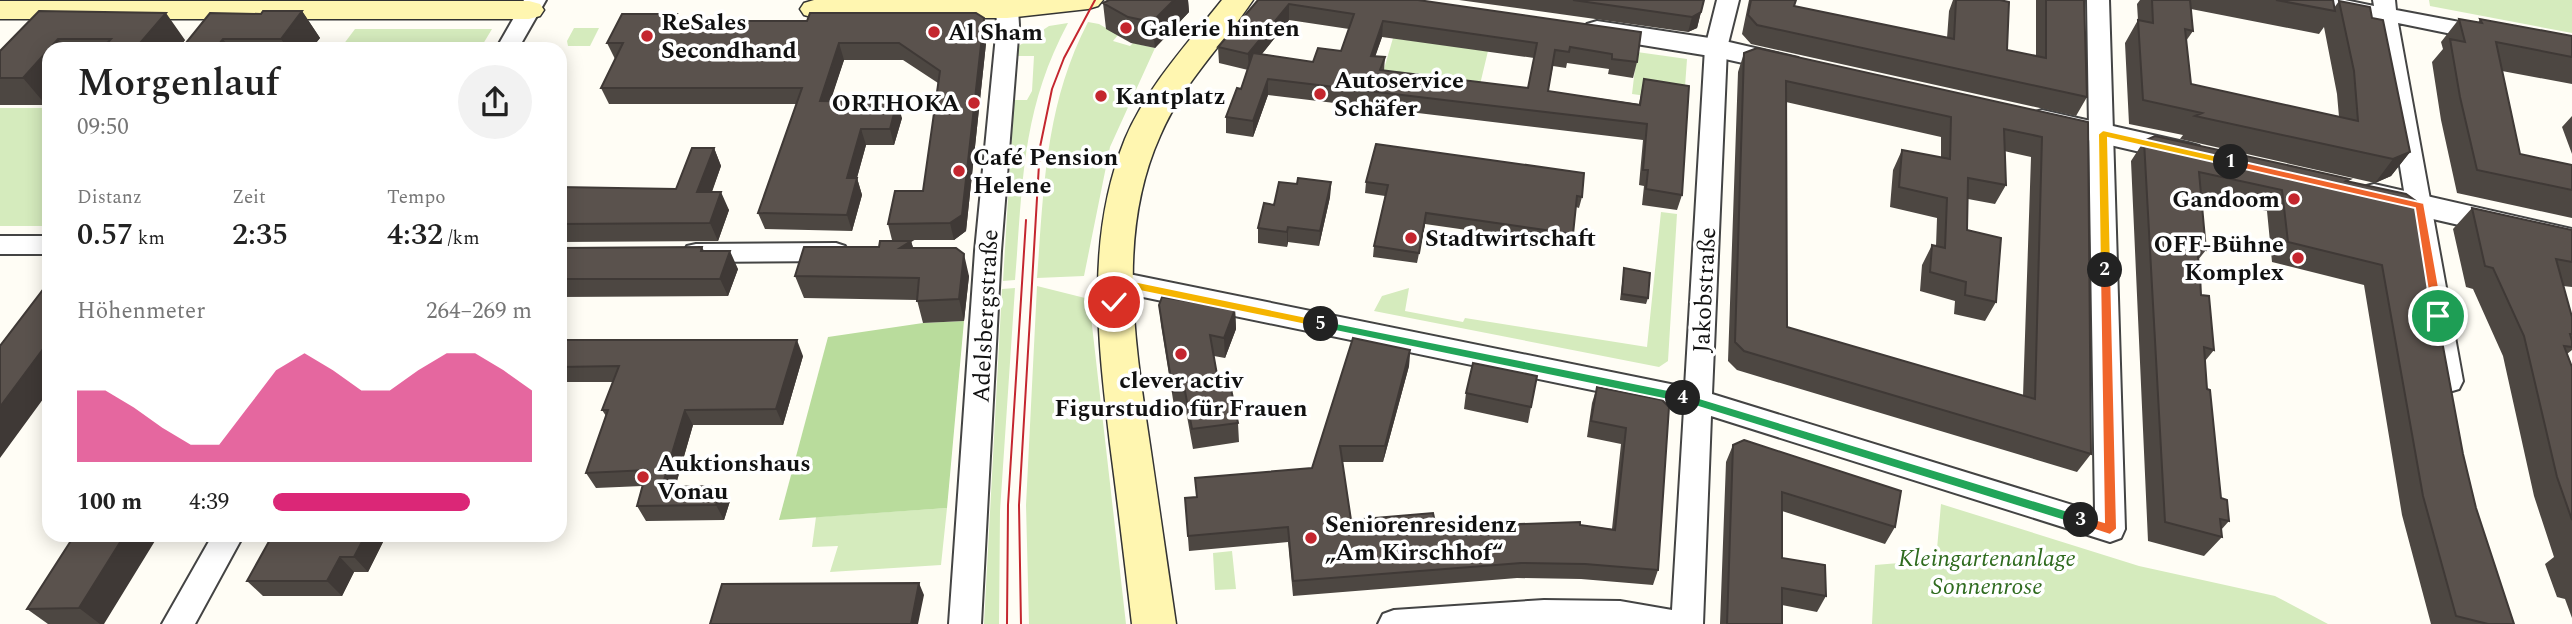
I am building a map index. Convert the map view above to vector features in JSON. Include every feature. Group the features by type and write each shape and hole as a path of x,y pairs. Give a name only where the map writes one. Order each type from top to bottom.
{"main road":[{"path":"816,9 1008,17 1088,0"},
{"path":"1154,624 1116,338 1114,281 1123,208 1140,145 1168,90 1238,0"},
{"path":"0,10 532,5"}],"street":[{"name":"Jakobstraße","path":"1687,624 1716,48 1728,0"},
{"path":"1114,281 1699,401 2110,529 2098,0"},
{"path":"2312,0 2385,7 2512,39"},
{"path":"511,42 532,5"},
{"path":"2385,7 2454,412"},
{"name":"Adelsbergstraße","path":"965,624 988,285 974,251 1008,17"},
{"path":"1570,26 1716,48 1813,69"},
{"path":"2018,115 2211,158"},
{"path":"2352,190 2572,240"},
{"path":"0,245 42,245"},
{"path":"670,253 864,252"},
{"path":"178,624 225,542"},
{"path":"1394,624 1544,614 1620,615 1672,624"}],"green space":[{"path":"2429,0 2572,0 2572,33 2430,6"},
{"path":"1088,22 1099,24 1118,35 1113,41 1130,46 1133,43 1155,48 1110,147 1084,276 1037,278 1045,179 1055,116 1063,84"},
{"path":"1068,23 1041,87 1033,117 1023,179 1015,280 1003,281 1014,100 1027,100 1032,91 1034,56 1017,56 1017,47 1049,26"},
{"path":"574,28 599,28 590,46 568,46 567,41"},
{"path":"355,29 492,29 484,42 345,42"},
{"path":"1393,38 1488,51 1477,97 1379,86"},
{"path":"1637,52 1687,59 1684,101 1632,94"},
{"path":"0,108 42,108 42,226 0,226"},
{"path":"1661,212 1677,214 1668,361 1659,367 1374,311 1382,296 1409,288 1405,311 1463,322 1465,318 1647,347"},
{"path":"1037,286 1089,299 1126,624 1029,624 1026,505"},
{"path":"1015,288 1000,511 999,624 984,624 1002,289"},
{"path":"964,321 947,508 779,520 828,337 923,323"},
{"name":"Kleingartenanlage Sonnenrose","path":"1941,504 2139,566 2275,596 2328,624 1872,624 1875,565 1936,560"},
{"path":"947,508 941,565 830,572 838,546 812,547 816,517"},
{"path":"1232,551 1236,589 1215,590 1213,553"}],"building":[{"path":"1109,0 1174,0 1152,22 1128,17 1103,3"},
{"path":"1258,0 1418,0 1641,32 1637,62 1612,59 1612,54 1570,47 1569,52 1555,50 1548,91 1640,105 1644,79 1689,86 1682,195 1646,189 1648,170 1643,170 1647,124 1268,79 1253,121 1226,117 1237,88 1241,89 1253,53 1313,62 1318,48 1341,51 1354,14 1289,4 1248,54 1218,47","holes":["1383,21 1537,43 1528,88 1380,70 1385,57 1371,56"]},
{"path":"1573,0 1704,0 1701,12 1692,17"},
{"path":"1751,0 1796,0 1794,6 1954,39 1956,0 2000,0 2009,2 2007,50 2046,58 2046,0 2084,0 2087,97 1757,25 1748,15"},
{"path":"2152,0 2190,0 2193,31 2185,29 2191,84 2358,121 2354,71 2339,1 2370,7 2372,18 2383,20 2410,152 2393,159 2195,116 2202,113 2143,100 2138,20 2153,23"},
{"path":"2276,0 2333,0 2335,11"},
{"path":"39,11 166,13 141,42 58,39 55,42 42,42 42,57 23,78 0,78 0,51"},
{"path":"263,11 302,11 281,39 187,42 210,13 261,14"},
{"path":"810,13 976,13 984,18 962,215 950,223 888,224 895,191 923,191 940,71 899,43 839,43 820,101 897,102 890,129 861,129 847,178 857,178 847,215 758,213 802,88 601,88 623,43 607,43 622,14 677,14 674,21 807,21"},
{"path":"2459,19 2482,23 2480,19 2572,36 2572,57 2496,42 2520,154 2572,165 2572,190 2477,170 2450,39 2465,42"},
{"path":"1757,48 2088,122 2091,454 1744,351 1735,342 1744,53","holes":["1786,81 1951,117 1950,159 1902,150 1899,187 1947,198 1945,248 1932,245 1930,272 1966,282 1965,295 1996,302 2001,238 1967,230 1968,178 2006,185 2004,129 2042,137 2035,399 1787,327"]},
{"path":"2155,136 2350,179 2346,181 2406,194 2416,201 2463,454 2476,508 2514,624 2488,624 2456,616 2423,496 2382,265 2288,242 2282,190 2199,172 2206,250 2197,248 2201,295 2209,296 2214,350 2204,347 2207,389 2210,390 2221,498 2227,500 2229,521 2220,519 2222,537 2165,522 2144,141"},
{"path":"1376,144 1584,173 1582,197 1577,196 1573,234 1426,213 1419,253 1374,246 1388,185 1366,182"},
{"path":"692,148 714,148 697,192 721,192 710,223 567,224 567,187 676,189"},
{"path":"1298,178 1331,182 1320,231 1288,227 1287,232 1258,228 1264,203 1274,205 1279,182 1297,184"},
{"path":"2472,208 2572,230 2572,262 2556,259 2572,317 2572,347 2564,346 2572,367 2572,520 2557,477 2524,336 2493,268 2485,266"},
{"path":"880,241 911,241 900,248 956,248 964,254 959,299 917,301 919,278 795,276 804,247 879,247"},
{"path":"702,247 701,251 730,251 720,279 567,279 567,248"},
{"path":"1624,268 1650,273 1648,298 1622,294"},
{"path":"42,291 42,350 0,407 0,346"},
{"path":"1162,297 1235,309 1224,338 1210,335 1219,386 1230,384 1238,423 1192,429 1185,391 1173,392 1159,305"},
{"path":"1353,338 1410,350 1385,446 1340,446 1351,520 1433,513 1436,527 1580,522 1580,525 1615,530 1626,428 1591,421 1597,387 1662,400 1669,407 1658,570 1585,564 1521,563 1293,581 1288,527 1188,536 1185,498 1197,497 1195,478 1312,468"},
{"path":"567,340 797,340 776,409 685,410 662,487 722,486 716,505 637,506 647,470 586,473 608,410 602,410 619,366 567,367"},
{"path":"1473,363 1537,376 1531,407 1466,393"},
{"path":"1744,440 1901,491 1895,527 1782,492 1782,558 1825,565 1826,596 1782,588 1782,624 1727,624 1733,445"},
{"path":"70,542 120,542 79,608 27,609"},
{"path":"269,542 362,542 354,557 340,557 327,581 247,581"},
{"path":"919,583 911,624 710,624 722,584"}],"tram line":[{"path":"1021,624 1019,505 1040,147 1052,89 1064,58 1095,0"},
{"path":"1007,624 1008,505 1026,220"}],"place":[{"name":"Galerie hinten","path":"1126,28"},
{"name":"Al Sham","path":"934,32"},
{"name":"ReSales Secondhand","path":"647,36"},
{"name":"Autoservice Schäfer","path":"1320,94"},
{"name":"Kantplatz","path":"1101,96"},
{"name":"ORTHOKA","path":"974,103"},
{"name":"Café Pension Helene","path":"959,171"},
{"name":"Gandoom","path":"2294,199"},
{"name":"Stadtwirtschaft","path":"1411,238"},
{"name":"OFF-Bühne Komplex","path":"2298,258"},
{"name":"clever activ Figurstudio für Frauen","path":"1181,354"},
{"name":"Auktionshaus Vonau","path":"643,477"},
{"name":"Seniorenresidenz „Am Kirschhof“","path":"1311,538"}],"route":[{"path":"1114,302 1114,281 1699,401 2110,529 2103,134 2420,205 2438,316"}]}
